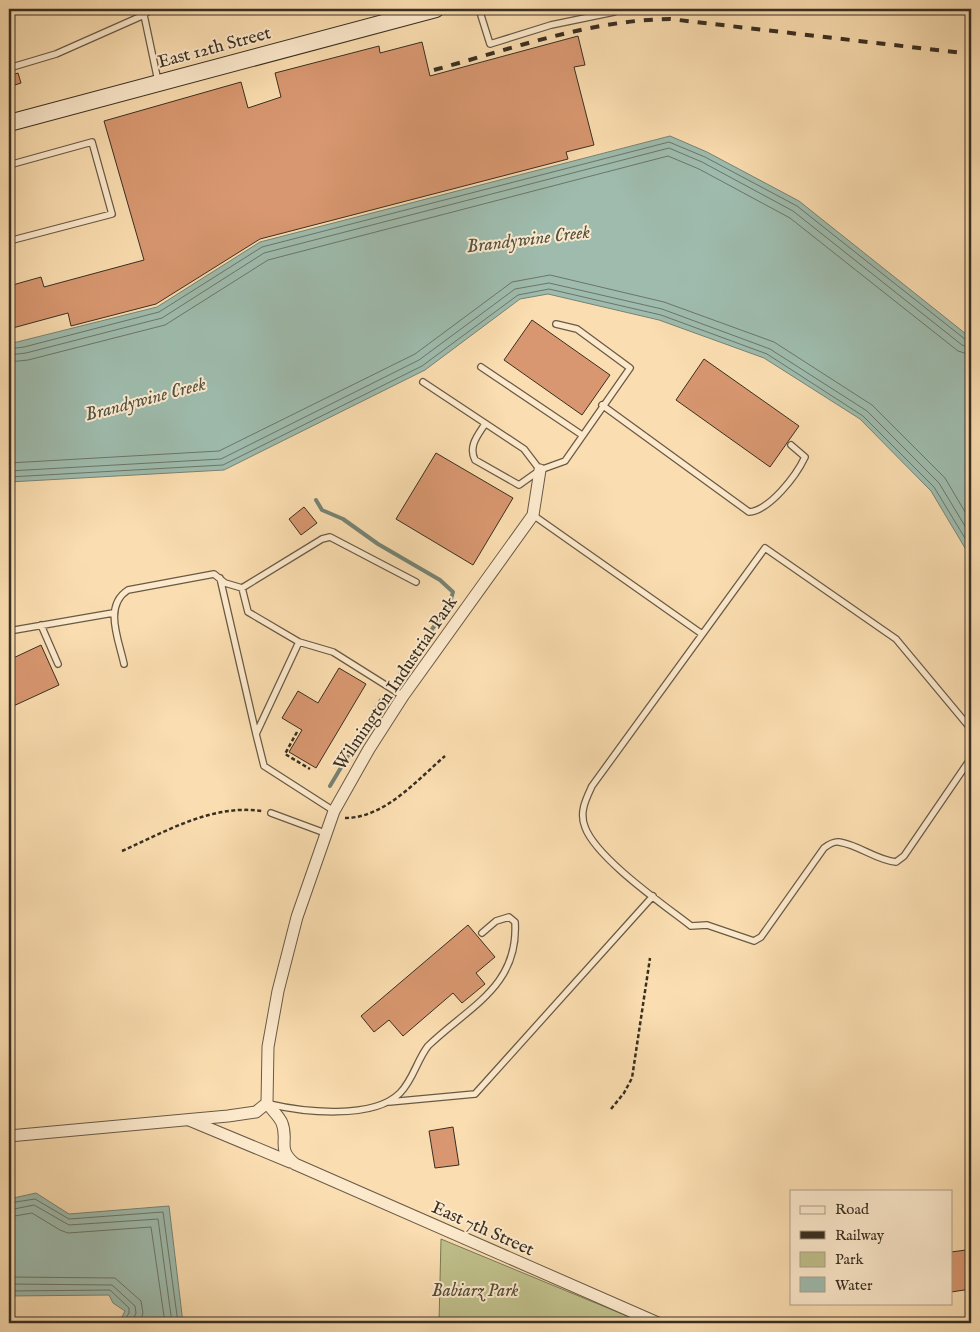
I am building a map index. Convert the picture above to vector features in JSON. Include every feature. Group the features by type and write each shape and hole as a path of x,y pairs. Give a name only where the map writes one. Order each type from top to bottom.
{"main road":[{"name":"East 12th Street","path":"9,123 432,9"}],"street":[{"name":"Wilmington Industrial Park","path":"267,1103 268,1047 272,1022 297,916 332,814 364,756 403,696 533,515 540,470"},
{"name":"East 7th Street","path":"9,1136 256,1112 267,1103"},
{"path":"267,1103 282,1124 283,1149 287,1158 295,1164"},
{"name":"East 7th Street","path":"188,1120 295,1164 658,1323"}],"lane":[{"path":"9,68 56,54 144,15 151,9"},
{"path":"479,9 490,44 551,25 614,12"},
{"path":"144,15 158,83"},
{"path":"9,165 92,142 112,214 9,241"},
{"path":"485,424 473,444 472,453 475,460 519,485 540,470 565,461 602,405 630,368 577,330 556,324"},
{"path":"481,367 582,435"},
{"path":"423,382 524,449 540,470"},
{"path":"602,405 749,512 758,511 772,501 801,466 805,457 792,445"},
{"path":"533,515 702,634"},
{"path":"124,664 113,613 118,599 128,590 214,574 225,583 242,588 322,539 330,537 416,582"},
{"path":"971,729 896,638 765,548 592,786 584,803 584,826 590,838 611,860 691,926 707,925 754,941 761,937 824,848 829,844 838,842 886,861 896,862 900,859 971,758"},
{"path":"220,578 264,766 332,814"},
{"path":"242,588 248,612 299,642 333,652 403,696"},
{"path":"9,631 113,613"},
{"path":"41,626 58,664"},
{"path":"256,734 299,642"},
{"path":"271,813 325,833"},
{"path":"267,1103 298,1111 358,1110 389,1102 475,1094 653,896"},
{"path":"389,1102 409,1081 420,1056 428,1046 501,981 507,970 514,947 514,922 508,917 502,918 482,933"}],"path":[{"path":"297,732 285,754 310,769"},
{"path":"332,814 356,818 378,810 445,756"},
{"path":"122,850 212,812 246,809 271,813"},
{"path":"611,1109 624,1093 632,1078 650,958"}],"green space":[{"name":"Babiarz Park","path":"441,1239 644,1323 439,1323"}],"water":[{"name":"Brandywine Creek","path":"670,136 707,152 799,201 971,338 971,558 931,491 860,419 764,358 659,320 548,294 520,299 425,370 224,470 9,482 9,344 157,307 260,242"},
{"path":"36,1193 69,1214 169,1206 183,1323 32,1323 43,1321 110,1321 121,1319 125,1311 113,1303 109,1295 9,1296 9,1199"}],"building":[{"path":"578,36 585,65 574,67 594,145 566,152 568,159 260,239 156,304 71,326 68,313 9,329 9,286 41,277 44,287 144,260 104,121 241,82 248,108 281,97 275,73 379,46 380,53 422,42 430,76"},
{"path":"18,73 21,83 9,87 9,76"},
{"path":"532,320 610,375 582,415 504,360"},
{"path":"704,359 799,426 770,467 676,400"},
{"path":"436,453 513,498 473,565 396,519"},
{"path":"304,507 317,523 301,535 289,519"},
{"path":"41,645 59,685 9,708 9,660"},
{"path":"339,668 366,684 316,768 289,752 302,730 282,718 298,691 318,703"},
{"path":"468,925 495,957 476,973 485,984 462,1003 453,993 403,1036 389,1020 374,1032 361,1016"},
{"path":"453,1127 459,1165 435,1168 429,1131"},
{"path":"966,1250 969,1265 971,1264 971,1289 952,1292 952,1252"}],"waterway":[{"path":"316,500 322,510 343,519 378,544 440,580 453,592 449,606 400,673"},
{"path":"330,786 381,700"}],"railway":[{"path":"434,70 580,30 610,24 670,19 971,54"}]}
